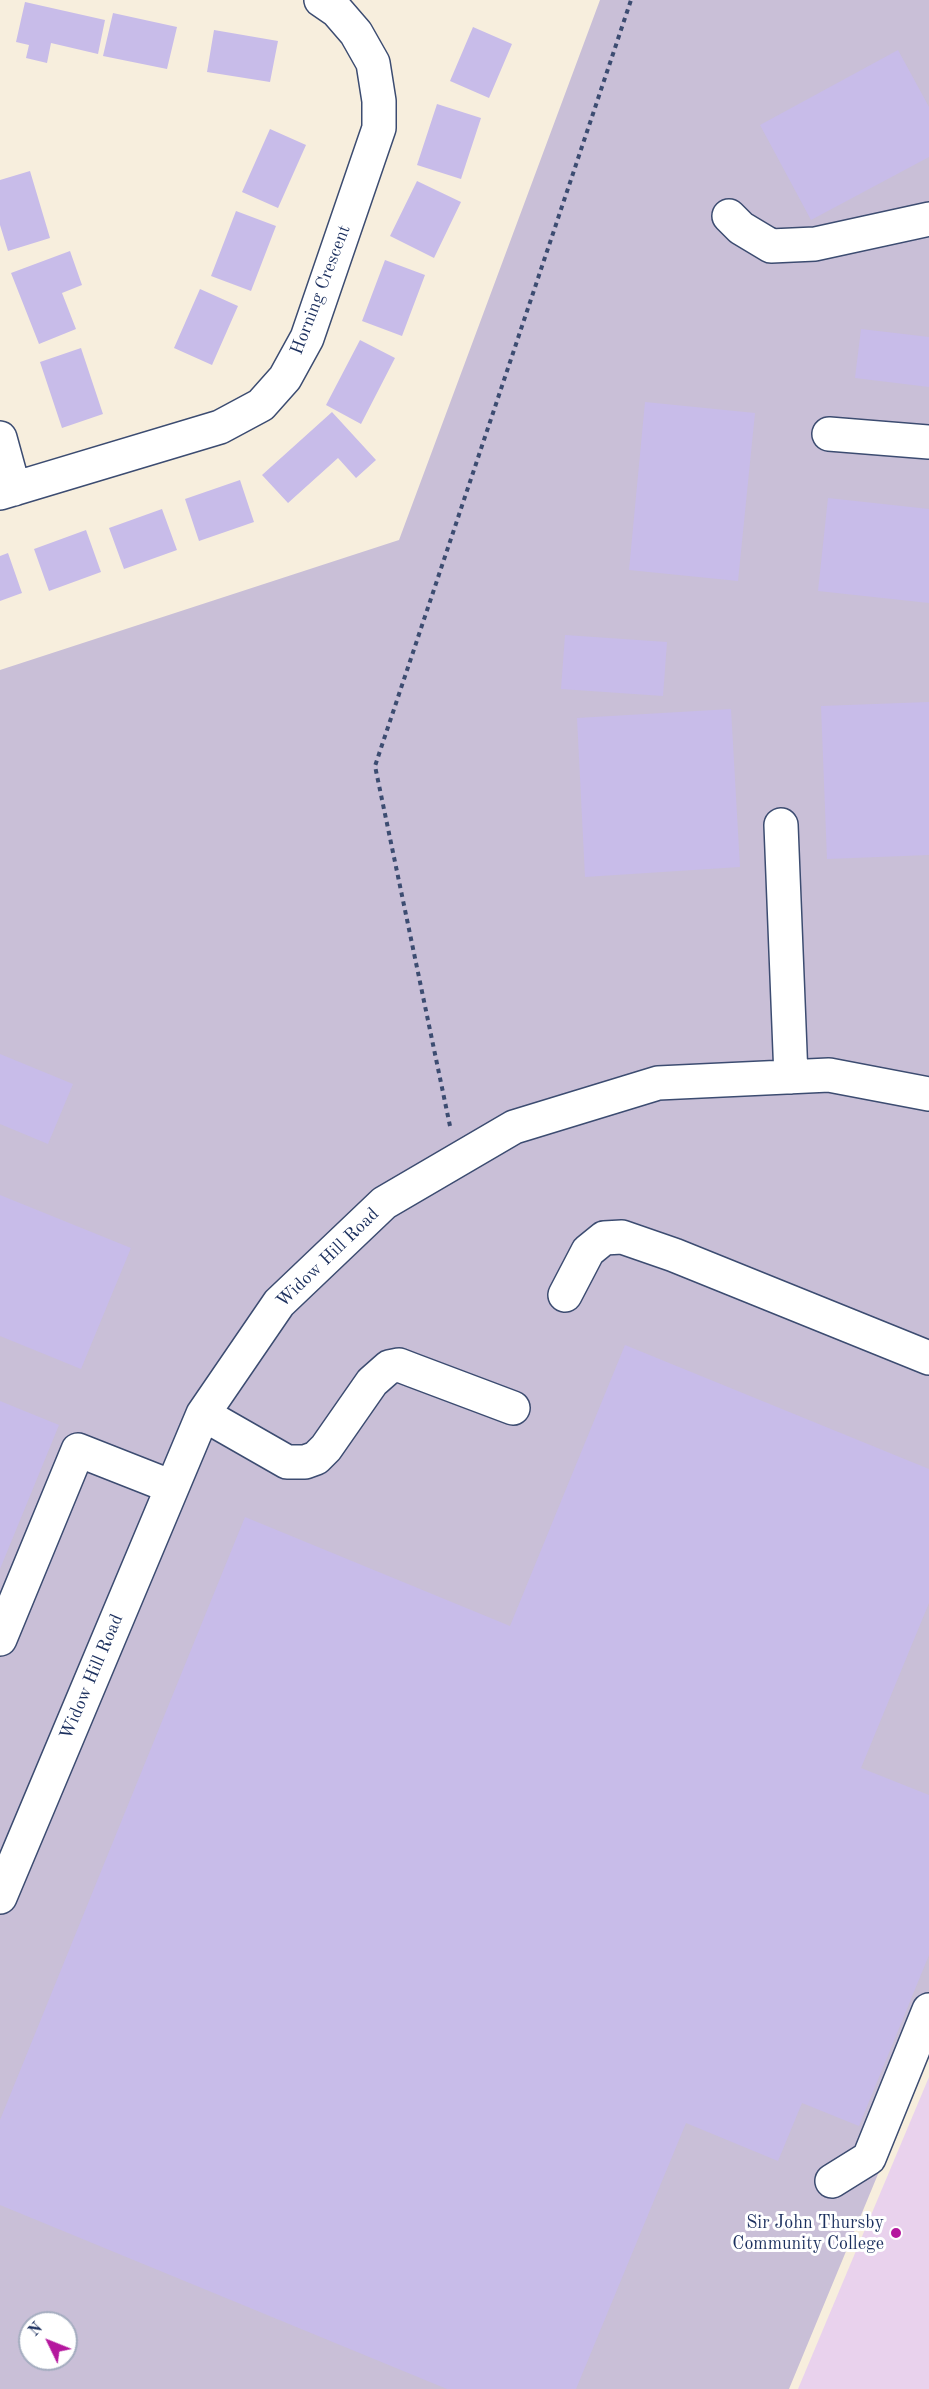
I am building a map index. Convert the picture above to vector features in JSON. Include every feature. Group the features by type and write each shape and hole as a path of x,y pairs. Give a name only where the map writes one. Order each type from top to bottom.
{"street":[{"name":"Horning Crescent","path":"0,438 7,491 220,427 261,405 285,378 307,338 379,128 379,100 372,63 356,33 338,10 321,0"},
{"path":"729,216 741,228 771,246 815,244 929,219"},
{"path":"829,434 929,442"},
{"path":"781,825 791,1077"},
{"name":"Widow Hill Road","path":"0,1897 203,1414 279,1303 384,1203 514,1127 658,1083 829,1075 929,1094"},
{"path":"565,1295 588,1251 604,1238 622,1237 674,1255 929,1358"},
{"path":"203,1414 287,1462 305,1462 316,1458 326,1448 372,1382 389,1367 399,1365 513,1408"},
{"path":"0,1639 78,1450 172,1487"},
{"path":"832,2181 869,2157 929,2010"}],"path":[{"path":"457,1161 375,766 631,0"}],"shaded area":[{"path":"600,0 929,0 929,2051 789,2389 0,2389 0,670 399,540"},
{"name":"Sir John Thursby Community College","path":"929,2077 929,2389 798,2389"}],"building":[{"path":"25,2 105,20 98,54 51,43 47,63 26,58 29,45 16,42"},
{"path":"113,13 177,27 167,69 103,56"},
{"path":"473,27 512,44 489,98 450,81"},
{"path":"214,30 278,41 270,82 207,72"},
{"path":"898,50 929,107 929,157 811,220 760,125"},
{"path":"437,104 481,118 461,179 417,165"},
{"path":"270,129 306,145 278,208 242,192"},
{"path":"30,171 50,238 8,251 0,225 0,180"},
{"path":"417,181 461,202 434,258 390,236"},
{"path":"236,211 276,226 251,291 211,276"},
{"path":"70,251 82,285 62,293 76,329 39,344 11,273"},
{"path":"385,260 425,275 402,336 362,321"},
{"path":"200,289 238,306 212,365 174,348"},
{"path":"861,329 929,337 929,387 855,378"},
{"path":"360,340 395,358 361,424 326,405"},
{"path":"81,348 103,414 62,428 40,362"},
{"path":"645,402 755,413 738,581 629,570"},
{"path":"332,412 376,460 356,478 338,458 288,503 262,475"},
{"path":"240,480 254,522 199,541 185,499"},
{"path":"828,498 929,509 929,603 818,591"},
{"path":"162,509 177,550 124,569 109,528"},
{"path":"86,530 101,572 49,591 34,549"},
{"path":"8,553 22,593 0,601 0,556"},
{"path":"565,635 667,642 663,696 561,689"},
{"path":"929,702 929,855 827,859 821,706"},
{"path":"731,709 740,867 585,877 577,718"},
{"path":"0,1054 73,1084 48,1144 0,1124"},
{"path":"0,1195 131,1248 81,1369 0,1336"},
{"path":"625,1345 929,1469 929,1603 861,1768 929,1795 929,1955 859,2126 802,2103 778,2161 686,2123 576,2389 447,2389 0,2205 0,2120 245,1517 510,1626"},
{"path":"0,1401 59,1425 0,1569"}],"place":[{"name":"Sir John Thursby Community College","path":"896,2233"}]}
